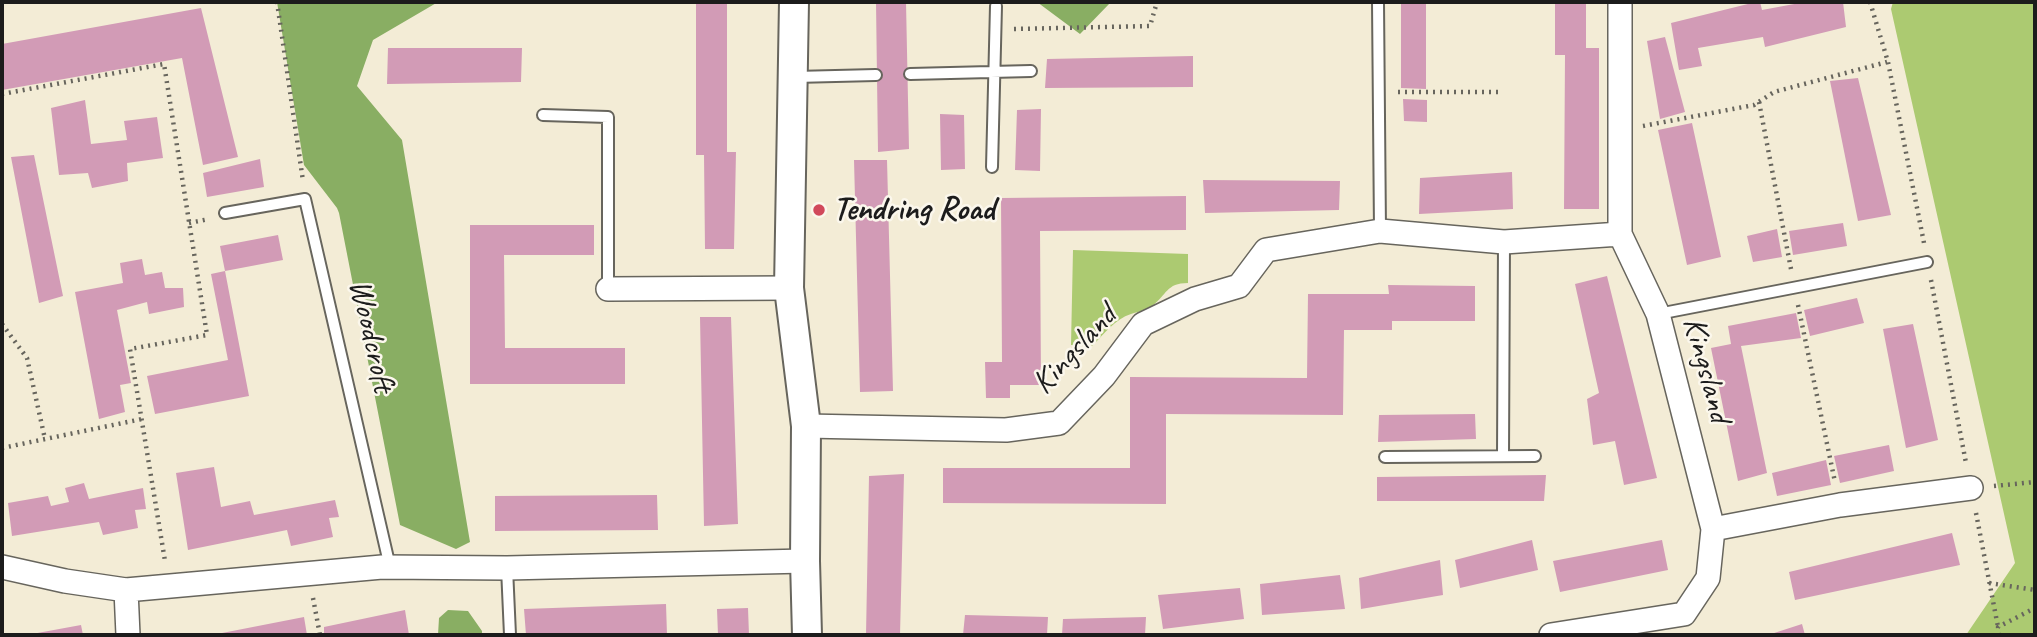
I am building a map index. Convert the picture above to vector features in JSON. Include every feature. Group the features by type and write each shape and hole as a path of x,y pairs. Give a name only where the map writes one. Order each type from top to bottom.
{"street":[{"path":"794,2 789,288 806,426 807,635"},
{"name":"Kingsland","path":"1551,635 1684,614 1709,578 1713,528 1658,314 1619,234 1619,2"},
{"name":"Kingsland","path":"806,426 1006,430 1059,423 1104,376 1143,324 1195,299 1239,286 1266,250 1380,231 1504,242 1619,234"},
{"path":"608,289 789,288"},
{"path":"1713,528 1840,505 1971,488"},
{"path":"2,567 65,581 126,590 390,567 507,568 805,561"},
{"path":"126,590 128,635"}],"lane":[{"path":"1378,2 1380,231"},
{"path":"992,167 996,6"},
{"path":"910,74 1031,72"},
{"path":"793,77 876,75"},
{"path":"543,115 608,117 608,289"},
{"path":"225,214 305,199"},
{"name":"Woodcroft","path":"305,199 390,567"},
{"path":"1503,456 1504,242"},
{"path":"1658,314 1927,262"},
{"path":"1385,457 1535,456"},
{"path":"507,568 510,635"}],"path":[{"path":"277,2 305,199"},
{"path":"995,29 1150,26 1157,2"},
{"path":"1870,2 1888,62 1999,635"},
{"path":"1618,130 1754,105 1774,92 1888,62"},
{"path":"2,94 164,64 208,335 130,349 169,586"},
{"path":"1379,92 1502,92"},
{"path":"2,324 27,358 45,439"},
{"path":"2,447 142,419"},
{"path":"1971,488 2035,482"},
{"path":"308,574 320,635"},
{"path":"1989,583 2035,590"},
{"path":"1998,627 2035,608"}],"green space":[{"path":"277,2 438,2 373,40 357,86 402,140 470,542 456,549 400,525 339,213 304,165"},
{"path":"1037,2 1111,2 1080,34"},
{"path":"1893,2 2035,2 2035,635 1966,635 2015,563 1891,9"},
{"path":"1073,250 1188,254 1188,283 1175,285 1167,290 1150,308 1120,319 1092,346 1071,345"},
{"path":"448,610 468,611 482,635 438,635 439,618"}],"building":[{"path":"696,2 727,2 727,152 736,152 734,249 705,249 704,155 696,155"},
{"path":"876,2 906,2 909,149 878,152"},
{"path":"1401,2 1426,2 1426,89 1401,88"},
{"path":"1555,2 1586,2 1586,48 1599,48 1599,209 1564,209 1565,55 1555,55"},
{"path":"1760,2 1762,10 1805,2 1843,2 1846,27 1765,47 1763,37 1698,48 1702,66 1679,70 1671,23"},
{"path":"201,8 238,157 203,165 182,58 2,90 2,44"},
{"path":"1665,37 1685,112 1660,119 1647,41"},
{"path":"388,48 522,48 521,82 387,84"},
{"path":"1193,56 1193,87 1045,88 1047,59"},
{"path":"1858,78 1891,215 1858,221 1830,81"},
{"path":"1403,99 1427,100 1427,122 1404,121"},
{"path":"85,100 91,144 127,140 124,121 157,117 163,158 127,163 128,181 92,188 88,173 59,175 51,108"},
{"path":"1041,109 1040,171 1015,170 1017,110"},
{"path":"940,114 964,115 965,169 941,170"},
{"path":"1692,123 1721,257 1687,265 1658,130"},
{"path":"34,155 63,296 39,303 11,157"},
{"path":"260,159 264,187 207,197 203,173"},
{"path":"854,160 887,160 893,391 860,392"},
{"path":"1512,172 1513,209 1419,214 1420,178"},
{"path":"1203,180 1340,181 1339,210 1205,213"},
{"path":"1186,196 1186,230 1040,231 1041,385 1010,385 1010,398 986,398 985,362 1002,362 1001,198"},
{"path":"1843,223 1847,246 1793,255 1789,231"},
{"path":"470,225 594,225 594,255 504,255 505,348 625,348 625,384 470,384"},
{"path":"1777,229 1782,257 1753,262 1747,236"},
{"path":"278,235 283,260 225,271 220,246"},
{"path":"142,259 145,275 162,272 165,288 183,288 184,307 149,314 147,302 117,310 131,383 120,385 125,412 99,419 75,292 123,283 120,263"},
{"path":"225,271 249,396 155,414 147,376 228,360 211,274"},
{"path":"1607,276 1657,478 1624,485 1615,441 1593,445 1587,399 1599,393 1575,284"},
{"path":"1388,285 1475,286 1475,321 1392,321 1392,330 1344,330 1343,415 1166,414 1166,504 943,503 943,468 1130,468 1130,377 1307,378 1308,294 1389,294"},
{"path":"1857,298 1864,323 1810,336 1804,310"},
{"path":"1796,313 1801,338 1741,346 1767,473 1738,481 1711,348 1731,344 1728,326"},
{"path":"700,317 731,317 738,524 704,526"},
{"path":"1913,324 1938,440 1906,448 1883,329"},
{"path":"1475,414 1476,439 1378,442 1379,415"},
{"path":"1889,445 1894,471 1840,483 1834,456"},
{"path":"1826,460 1831,485 1777,496 1772,473"},
{"path":"214,467 221,507 250,501 254,515 335,500 339,517 329,518 333,537 291,546 287,530 188,550 176,473"},
{"path":"904,474 900,635 866,635 869,476"},
{"path":"1546,475 1544,501 1377,501 1377,477"},
{"path":"84,483 89,499 143,488 146,509 135,510 138,528 103,535 99,522 12,536 8,503 48,496 51,506 69,502 65,488"},
{"path":"657,495 658,530 495,531 495,496"},
{"path":"1952,533 1960,565 1795,600 1789,572"},
{"path":"1532,540 1538,570 1460,588 1455,560"},
{"path":"1662,540 1668,570 1560,592 1553,561"},
{"path":"1440,560 1443,595 1361,609 1359,578"},
{"path":"1340,575 1345,609 1262,615 1260,584"},
{"path":"1240,588 1244,619 1163,629 1158,595"},
{"path":"666,604 667,635 526,635 524,609"},
{"path":"748,608 749,635 718,635 717,609"},
{"path":"405,610 409,635 324,635 324,627"},
{"path":"965,615 1048,617 1047,635 963,635"},
{"path":"304,617 307,635 217,635 217,634"},
{"path":"1146,617 1145,635 1062,635 1063,619"},
{"path":"1802,624 1805,635 1768,635"},
{"path":"81,625 83,635 32,635 32,634"}],"place":[{"name":"Tendring Road","path":"819,210"}]}
